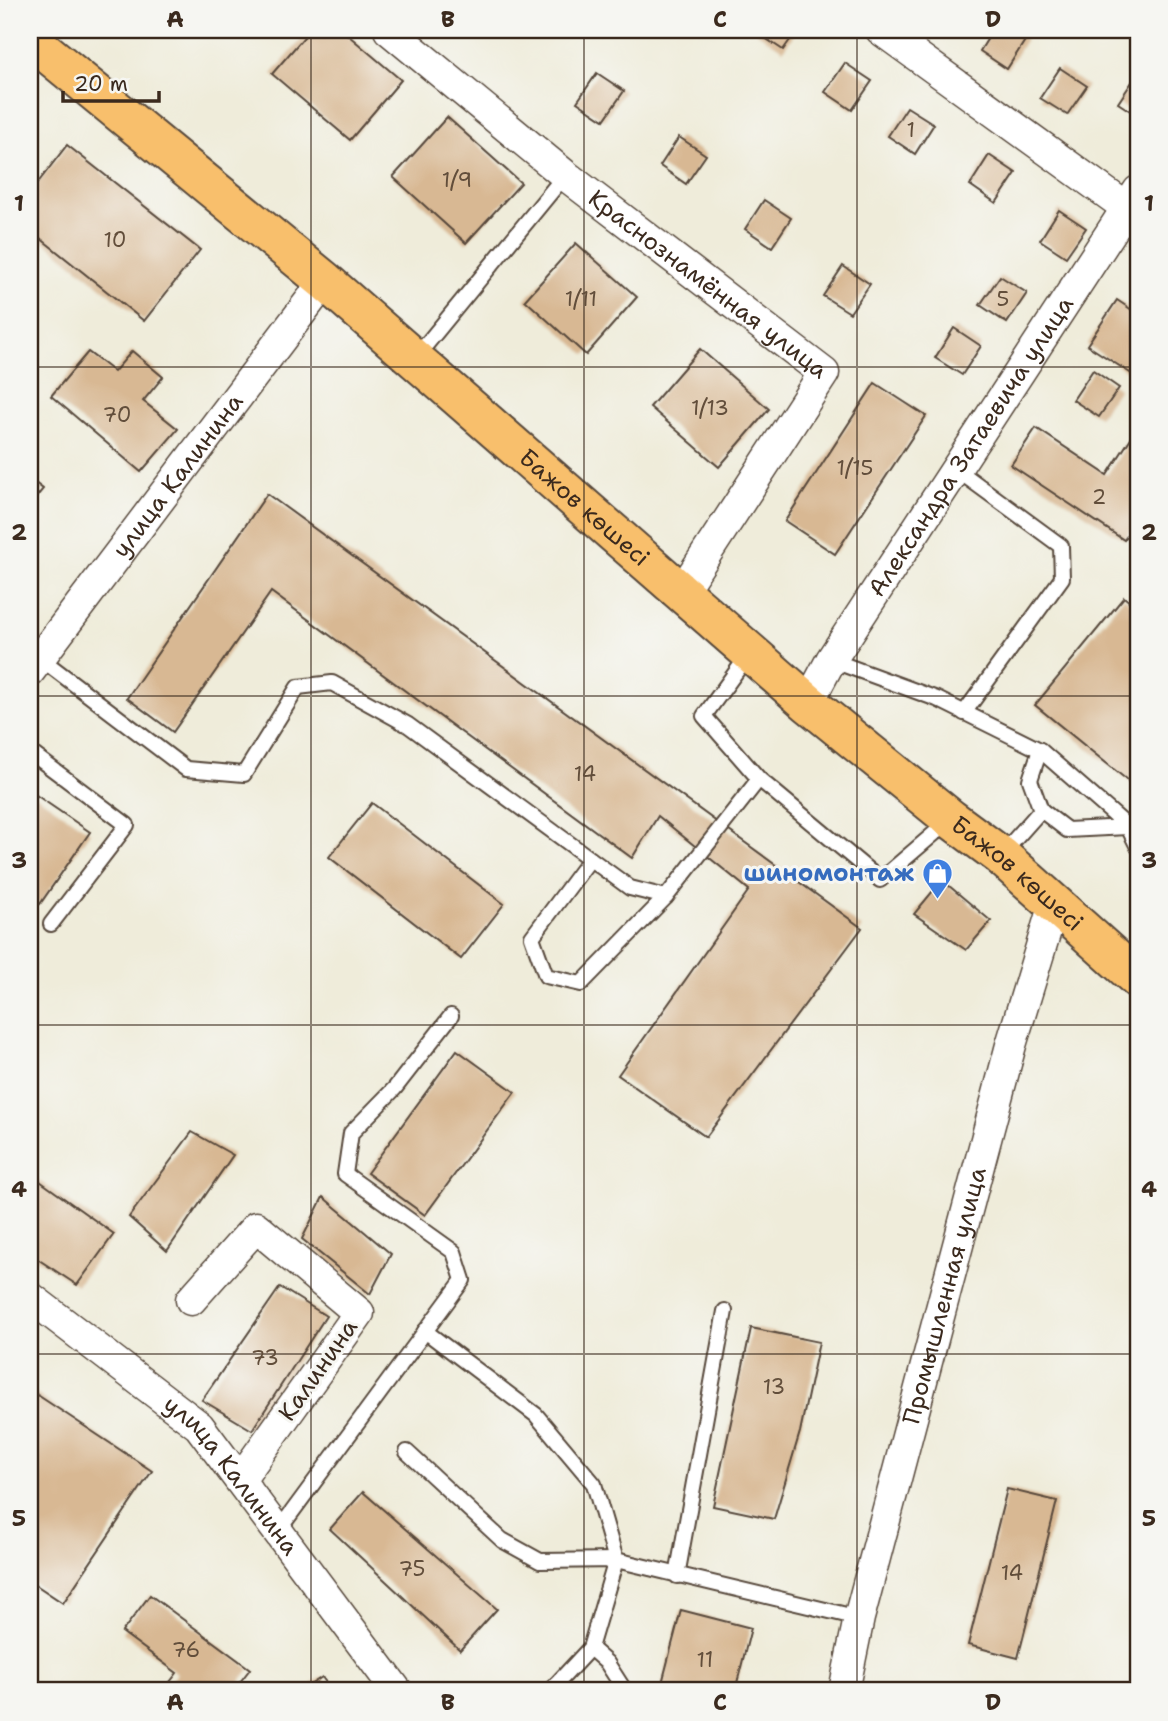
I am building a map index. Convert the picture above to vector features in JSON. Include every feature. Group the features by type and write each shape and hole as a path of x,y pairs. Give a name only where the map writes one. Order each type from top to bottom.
{"main road":[{"name":"Бажов көшесі","path":"30,39 325,281 808,703 1000,856 1138,979"}],"street":[{"name":"Краснознамённая улица","path":"389,30 565,176 824,373 682,592"},
{"path":"881,30 1132,199"},
{"name":"Александра Затаевича улица","path":"808,703 831,660 1132,199"},
{"name":"улица Калинина","path":"35,664 325,281"},
{"name":"Промышленная улица","path":"844,1691 859,1618 1011,1045 1054,904"},
{"name":"Калинина","path":"191,1300 256,1227 359,1313 240,1480"},
{"name":"улица Калинина","path":"30,1297 199,1426 397,1691"}],"lane":[{"path":"415,358 565,176"},
{"path":"956,469 1061,546 1062,578 964,713"},
{"path":"751,652 704,716 759,779 880,880 951,819"},
{"path":"831,660 937,699 1040,750 1128,827 1138,846"},
{"path":"35,664 186,769 244,774 298,687 331,683 408,725 630,888 666,897"},
{"path":"1040,750 1030,780 1041,810 1067,830 1128,827"},
{"path":"30,752 127,825 51,923"},
{"path":"590,859 532,937 546,976 581,984 666,897 759,779"},
{"path":"1000,856 1041,810"},
{"path":"278,1531 463,1280 454,1252 345,1174 351,1133 395,1088 451,1016"},
{"path":"677,1576 726,1311"},
{"path":"425,1331 536,1415 594,1484 615,1560 590,1648 550,1691"},
{"path":"407,1452 502,1540 540,1561 615,1560 859,1618"},
{"path":"590,1648 607,1663 625,1691"}],"building":[{"path":"216,30 230,30 224,37"},
{"path":"310,30 342,30 401,80 350,140 272,74"},
{"path":"797,30 783,50 756,32"},
{"path":"993,30 1012,30 1026,39 1007,69 980,51"},
{"path":"845,63 872,81 852,110 825,92"},
{"path":"1060,68 1087,86 1067,115 1040,98"},
{"path":"597,73 624,91 604,120 577,102"},
{"path":"1138,73 1138,116 1118,103"},
{"path":"907,107 934,124 915,154 888,136"},
{"path":"447,117 521,183 466,243 393,177"},
{"path":"679,137 706,155 686,184 660,166"},
{"path":"67,145 200,250 144,321 30,230 30,193"},
{"path":"989,155 1016,173 996,203 970,185"},
{"path":"764,200 791,218 772,247 745,229"},
{"path":"1059,210 1086,228 1066,257 1040,240"},
{"path":"576,243 637,297 586,355 525,300"},
{"path":"843,266 870,284 850,313 823,296"},
{"path":"1000,276 1027,293 1007,323 980,305"},
{"path":"1117,300 1138,314 1138,378 1087,345"},
{"path":"954,328 981,346 962,375 935,358"},
{"path":"700,349 769,409 719,467 650,407"},
{"path":"132,351 163,377 143,401 178,429 141,472 51,396 88,352 114,372"},
{"path":"1093,370 1119,388 1099,417 1073,400"},
{"path":"875,383 926,416 835,554 785,521"},
{"path":"1138,427 1138,519 1124,540 1011,465 1036,428 1107,475"},
{"path":"30,479 43,489 30,505"},
{"path":"267,494 862,928 706,1137 618,1075 749,890 658,816 632,858 271,592 173,732 127,698"},
{"path":"1124,597 1138,609 1138,789 1035,705"},
{"path":"30,791 90,832 40,904 30,897"},
{"path":"372,803 504,904 461,959 329,857"},
{"path":"942,880 991,921 966,950 914,914"},
{"path":"457,1050 515,1092 425,1215 367,1173"},
{"path":"192,1132 233,1155 167,1251 129,1217"},
{"path":"30,1174 114,1234 77,1285 30,1254"},
{"path":"323,1197 391,1254 370,1294 302,1239"},
{"path":"280,1287 326,1316 252,1430 202,1400"},
{"path":"751,1328 819,1342 800,1432 774,1519 713,1506"},
{"path":"30,1390 152,1471 63,1603 30,1581"},
{"path":"1007,1489 1057,1501 1018,1658 968,1645"},
{"path":"363,1492 497,1609 460,1650 330,1529"},
{"path":"150,1595 250,1669 233,1691 163,1691 177,1673 122,1632"},
{"path":"681,1610 751,1628 735,1691 660,1691"},
{"path":"322,1677 332,1691 301,1691"}],"place":[{"name":"шиномонтаж","path":"937,900"}]}
